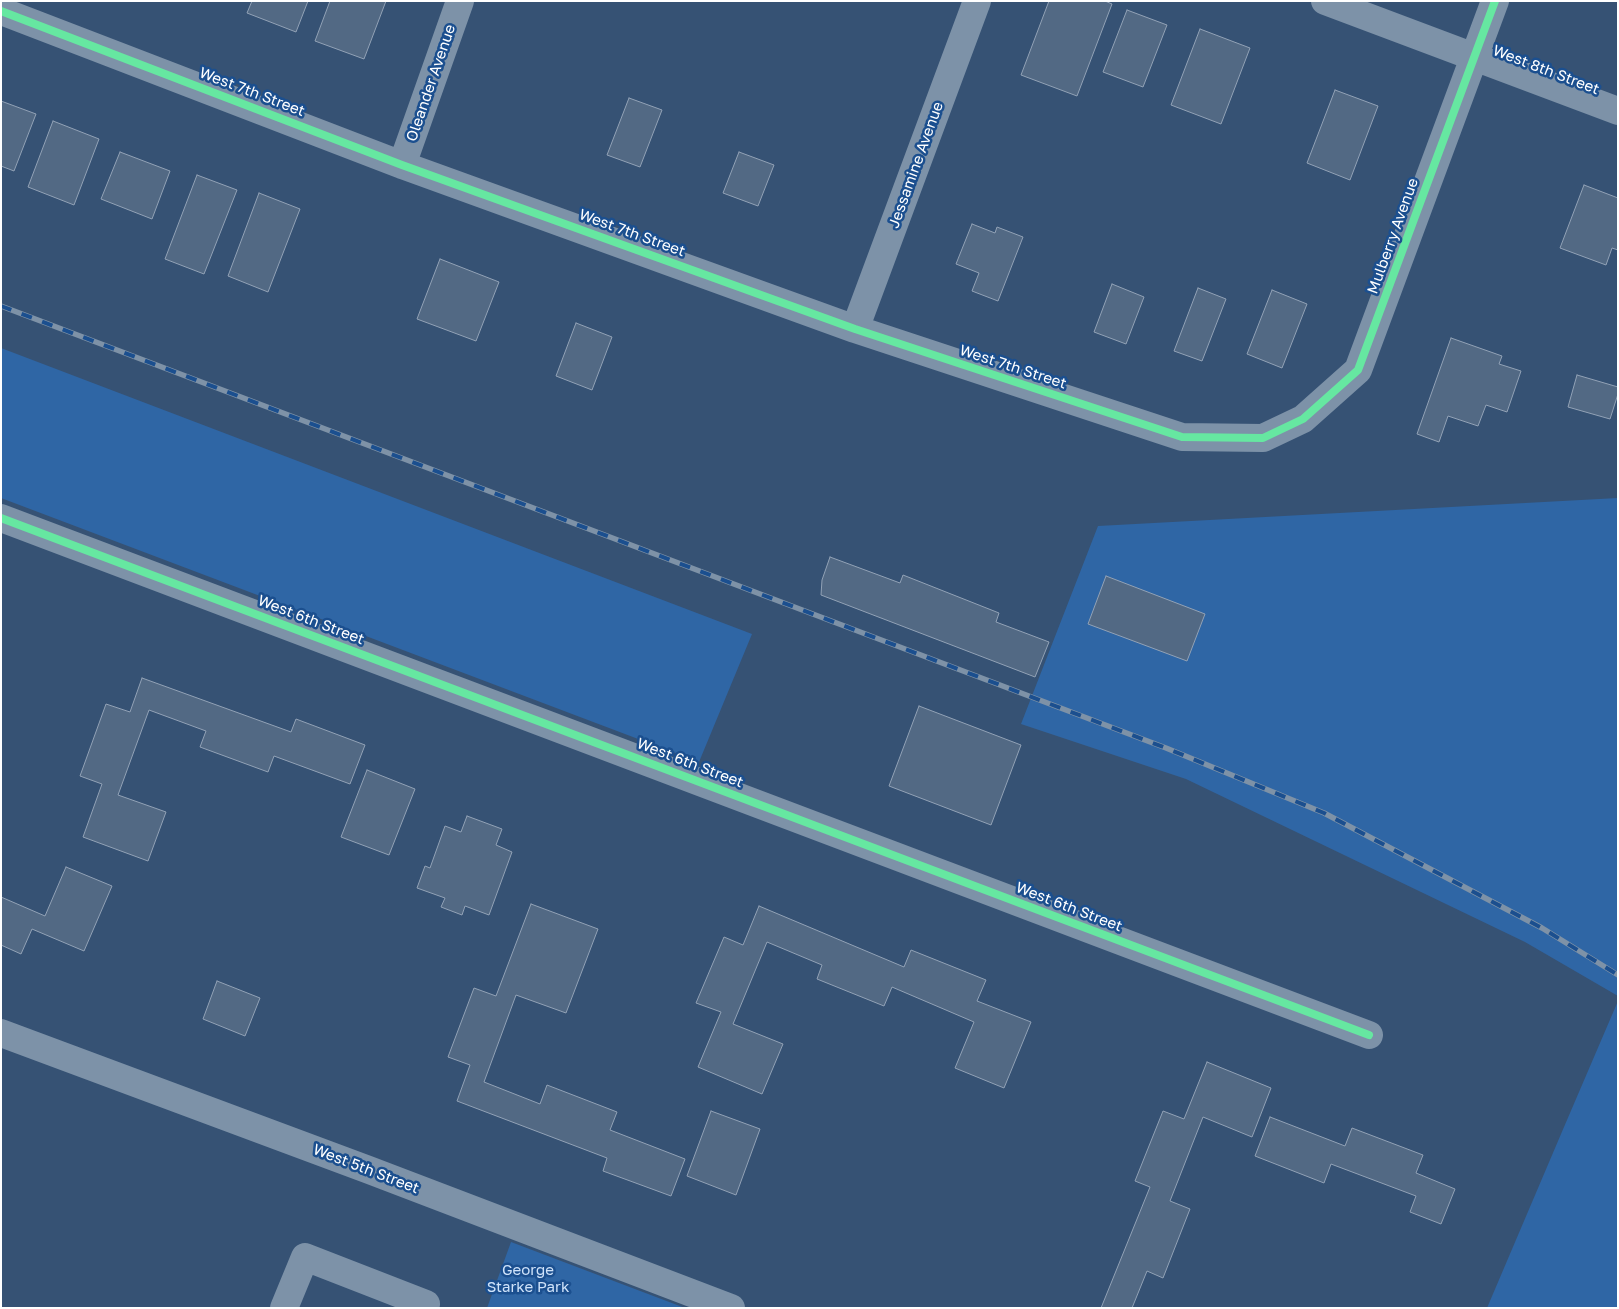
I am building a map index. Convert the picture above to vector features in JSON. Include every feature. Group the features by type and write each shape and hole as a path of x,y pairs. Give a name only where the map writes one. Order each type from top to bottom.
{"street":[{"name":"Oleander Avenue","path":"402,165 460,1"},
{"name":"Jessamine Avenue","path":"855,329 977,1"},
{"name":"West 8th Street","path":"1325,1 1618,111"},
{"name":"Mulberry Avenue","path":"1263,438 1303,419 1358,370 1495,1"},
{"name":"West 7th Street","path":"1,11 402,165 855,329 1182,436 1263,438"},
{"name":"West 6th Street","path":"1,518 1369,1035"},
{"name":"West 5th Street","path":"1,1032 731,1308"},
{"path":"284,1308 305,1257 426,1304 425,1308"}],"green space":[{"path":"1,348 752,634 699,762 1,498"},
{"path":"1618,498 1618,996 1525,942 1186,779 1021,724 1098,526"},
{"path":"1618,1001 1618,1308 1487,1308 1564,1127"},
{"name":"George Starke Park","path":"511,1242 685,1308 487,1308"}],"building":[{"path":"252,1 308,1 296,32 247,13"},
{"path":"330,1 386,1 364,59 315,41"},
{"path":"1049,1 1105,1 1112,4 1077,96 1021,75"},
{"path":"1127,10 1167,25 1143,87 1103,72"},
{"path":"1200,29 1250,48 1221,124 1171,105"},
{"path":"1335,90 1378,106 1350,180 1307,163"},
{"path":"629,98 662,110 640,167 607,155"},
{"path":"1,101 36,114 14,171 1,166"},
{"path":"53,121 99,139 74,205 28,187"},
{"path":"120,152 170,171 152,219 101,199"},
{"path":"739,152 774,165 758,206 723,193"},
{"path":"197,175 237,190 204,274 165,259"},
{"path":"1584,185 1618,198 1618,250 1612,248 1606,265 1560,248"},
{"path":"259,193 300,209 268,292 228,276"},
{"path":"972,224 995,233 997,227 1023,237 998,301 972,291 979,273 956,264"},
{"path":"440,259 499,282 476,341 417,319"},
{"path":"1112,284 1144,297 1126,344 1094,332"},
{"path":"1198,288 1226,299 1202,361 1174,351"},
{"path":"1272,290 1307,304 1282,368 1247,354"},
{"path":"576,323 612,337 592,390 556,376"},
{"path":"1451,338 1502,356 1499,364 1521,371 1507,412 1486,405 1478,426 1448,416 1439,442 1417,434"},
{"path":"1577,375 1618,387 1618,394 1610,419 1568,407"},
{"path":"830,557 900,583 903,575 999,613 996,622 1049,642 1035,677 821,595 822,580"},
{"path":"1106,576 1205,614 1187,661 1088,624"},
{"path":"142,678 291,732 296,719 365,745 350,784 274,756 268,772 200,747 206,731 149,710 118,795 166,812 148,861 83,837 102,784 80,776 106,704 130,712"},
{"path":"919,706 1021,745 991,825 889,786"},
{"path":"367,770 415,789 389,855 341,837"},
{"path":"467,816 502,829 496,845 512,852 489,915 465,906 462,915 441,907 445,898 417,888 425,866 430,868 445,826 461,832"},
{"path":"66,867 112,886 84,951 32,929 21,954 1,945 1,897 45,916"},
{"path":"531,904 598,929 566,1013 516,995 484,1082 540,1104 547,1085 617,1112 610,1130 685,1159 671,1196 603,1171 607,1158 457,1101 470,1065 448,1057 474,988 496,996"},
{"path":"759,906 904,967 911,950 986,980 977,1001 1031,1022 1004,1088 955,1068 974,1022 892,987 884,1006 817,979 822,965 767,942 733,1024 783,1044 762,1094 698,1067 721,1012 696,1003 724,937 743,945"},
{"path":"217,981 260,998 245,1036 203,1019"},
{"path":"1207,1062 1271,1088 1252,1137 1203,1117 1170,1201 1190,1209 1163,1278 1147,1271 1132,1308 1101,1308 1150,1187 1135,1181 1163,1111 1184,1119"},
{"path":"711,1111 760,1129 736,1195 687,1176"},
{"path":"1270,1117 1345,1146 1352,1128 1423,1155 1416,1173 1455,1189 1441,1224 1410,1212 1416,1196 1331,1164 1324,1183 1255,1156"}],"railway":[{"path":"1,306 1166,748 1324,813 1542,928 1618,975"}],"cycle path":[{"path":"1,11 402,165 855,329 1182,437 1263,438 1303,419 1358,370 1495,1"},
{"path":"1,518 1369,1035"}]}
